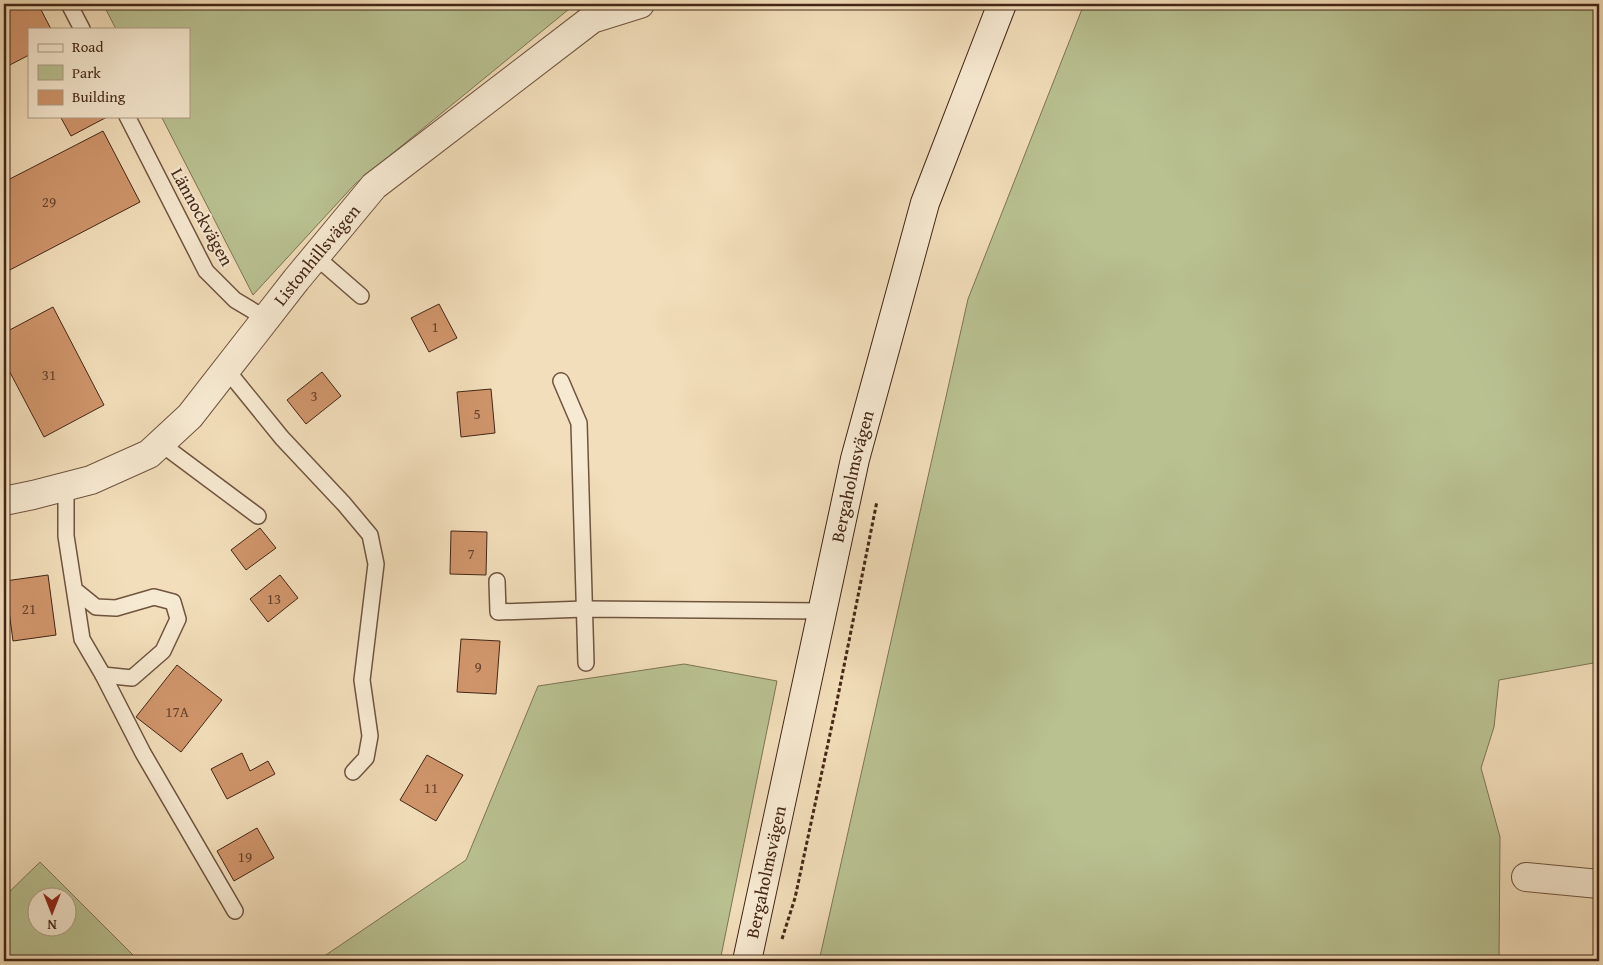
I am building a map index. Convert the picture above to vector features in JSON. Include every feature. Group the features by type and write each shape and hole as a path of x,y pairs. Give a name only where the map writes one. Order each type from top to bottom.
{"main road":[{"name":"Listonhillsvägen","path":"4,501 90,480 148,454 190,416 265,318 374,186 592,19 640,4"},
{"name":"Bergaholmsvägen","path":"747,961 855,459 925,203 1002,4"},
{"path":"1526,877 1599,884"}],"lane":[{"path":"69,4 81,28"},
{"name":"Lännockvägen","path":"128,118 206,271 235,300 265,318"},
{"path":"316,256 361,296"},
{"path":"226,369 282,438 344,504 370,535 376,564 362,680 370,736 366,758 353,772"},
{"path":"561,382 579,423 586,663"},
{"path":"160,443 258,516"},
{"path":"66,486 66,536 82,639 103,675 143,753 235,912"},
{"path":"497,581 498,612 585,609 822,611"},
{"path":"74,590 96,607 116,608 154,597 173,602 178,619 163,651 132,678 103,675"}],"path":[{"path":"781,943 795,898 836,706 878,494"}],"green space":[{"path":"103,4 577,4 355,184 253,295 162,118 190,118 190,28 115,28"},
{"path":"1084,4 1599,4 1599,662 1499,680 1494,727 1481,768 1500,837 1499,961 819,961 968,299"},
{"path":"684,664 777,681 720,961 317,961 466,860 538,686"},
{"path":"40,862 66,888 28,888 28,938 78,938 78,900 139,961 4,961 4,897"}],"building":[{"path":"4,4 38,4 50,28 28,28 28,56 4,68"},
{"path":"61,118 105,118 71,136"},
{"path":"103,131 140,202 4,273 4,182"},
{"path":"439,304 457,338 429,352 411,318"},
{"path":"53,307 104,405 44,437 4,361 4,333"},
{"path":"322,372 341,396 306,424 287,400"},
{"path":"491,389 495,433 461,437 457,392"},
{"path":"260,528 276,548 246,570 231,550"},
{"path":"451,531 487,532 486,575 450,574"},
{"path":"48,575 56,635 13,641 5,581"},
{"path":"280,575 298,598 268,622 250,599"},
{"path":"461,639 500,641 496,694 457,692"},
{"path":"177,665 222,700 181,752 136,717"},
{"path":"242,753 250,771 268,761 275,774 227,799 211,769"},
{"path":"427,755 463,775 436,821 400,800"},
{"path":"257,828 274,858 234,881 217,851"}]}
